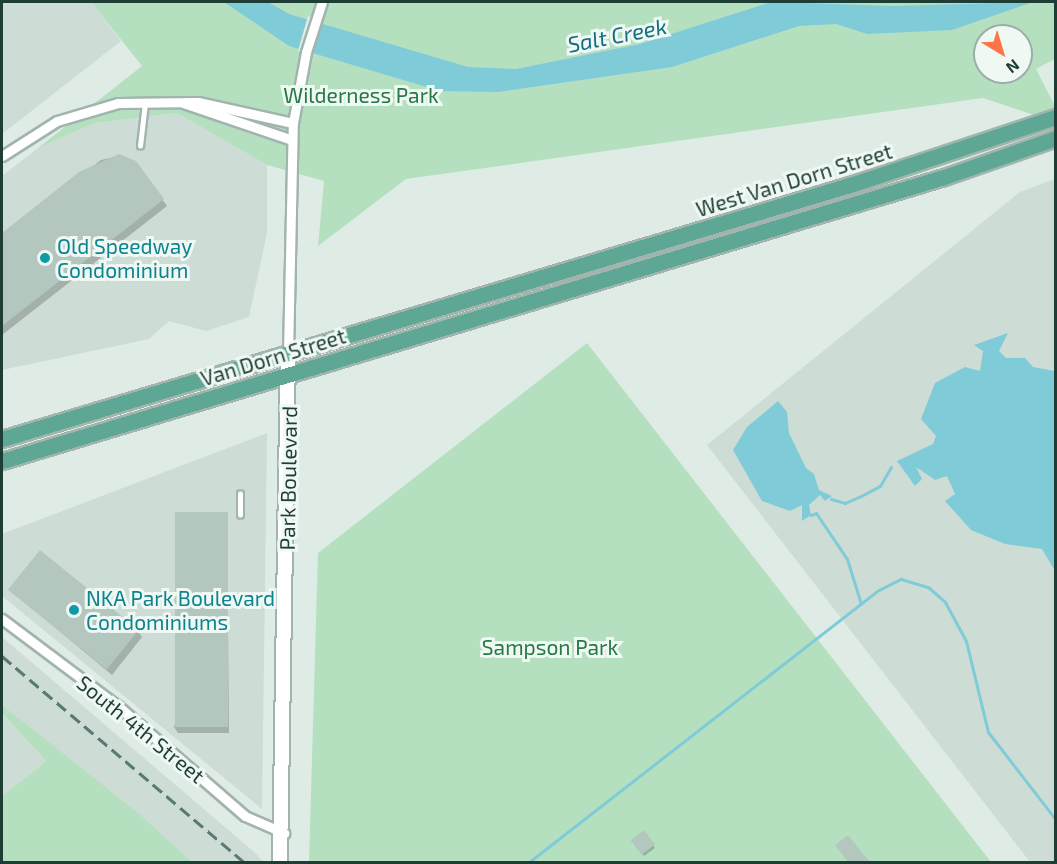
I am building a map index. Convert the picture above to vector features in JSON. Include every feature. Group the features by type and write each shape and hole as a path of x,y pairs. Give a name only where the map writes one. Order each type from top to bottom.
{"main road":[{"name":"West Van Dorn Street","path":"543,277 984,144 1056,117"},
{"name":"West Van Dorn Street","path":"557,293 951,175 1056,138"},
{"name":"Van Dorn Street","path":"2,439 543,277"},
{"name":"Van Dorn Street","path":"2,461 557,293"},
{"name":"Park Boulevard","path":"280,862 284,833 288,354"},
{"name":"Park Boulevard","path":"284,833 290,862"}],"street":[{"name":"Park Boulevard","path":"288,354 293,123 300,80 322,2"},
{"path":"2,156 34,133 88,109 145,101 181,102 293,123"},
{"path":"181,102 292,140"},
{"name":"South 4th Street","path":"2,620 118,706 245,816 284,833"}],"lane":[{"path":"140,146 145,101"},
{"path":"240,494 240,514"}],"shaded area":[{"path":"2,2 91,2 121,41 2,134"},
{"path":"177,113 267,165 267,233 249,317 206,331 169,321 149,339 2,370 2,176 38,148 95,123"},
{"path":"1055,179 1055,862 1030,862 707,445 1020,192"},
{"path":"267,433 262,809 2,596 2,534"},
{"path":"2,637 264,862 192,862 2,705"},
{"path":"2,713 46,761 2,796"}],"green space":[{"name":"Wilderness Park","path":"91,2 1055,2 1055,59 1036,69 1055,106 1055,122 983,98 406,179 318,246 324,181 267,165 177,113 95,123 38,148 142,66"},
{"name":"Sampson Park","path":"587,343 991,862 309,862 318,553"},
{"path":"2,705 138,813 192,862 2,862 2,796 46,761 2,713"}],"water":[{"path":"224,2 268,2 289,14 468,67 516,69 640,44 771,2 893,6 1033,2 952,30 867,34 836,24 799,26 672,67 498,92 440,91 289,46"},
{"path":"1008,333 999,351 1006,358 1025,358 1033,367 1055,371 1055,571 1042,549 1005,544 971,530 945,501 955,494 947,476 935,480 916,467 922,479 915,486 897,461 933,444 936,436 921,419 935,383 965,367 980,371 983,351 974,345"},
{"path":"778,401 787,412 789,433 806,468 814,474 819,490 832,496 825,501 820,495 809,505 811,515 802,521 802,505 790,511 762,501 733,450 747,427"}],"pier":[{"path":"308,16 322,20 312,55 298,51"}],"building":[{"name":"Old Speedway Condominium","path":"119,154 136,161 164,199 2,326 2,233 79,172"},
{"path":"175,512 228,512 228,727 175,727"},
{"name":"NKA Park Boulevard Condominiums","path":"40,550 139,630 107,670 8,590"},
{"path":"644,830 655,844 642,855 631,840"},
{"path":"848,835 870,862 848,862 835,845"}],"waterway":[{"path":"831,499 845,503 880,486 891,467"},
{"path":"811,515 816,513 847,559 861,604"},
{"path":"529,862 879,590 901,579 928,587 945,602 966,641 988,732 1056,820"}],"railway":[{"path":"2,656 244,862"}],"place":[{"name":"Old Speedway Condominium","path":"45,258"},
{"name":"NKA Park Boulevard Condominiums","path":"74,610"}],"water label":[{"name":"Salt Creek","path":"617,35"}]}
